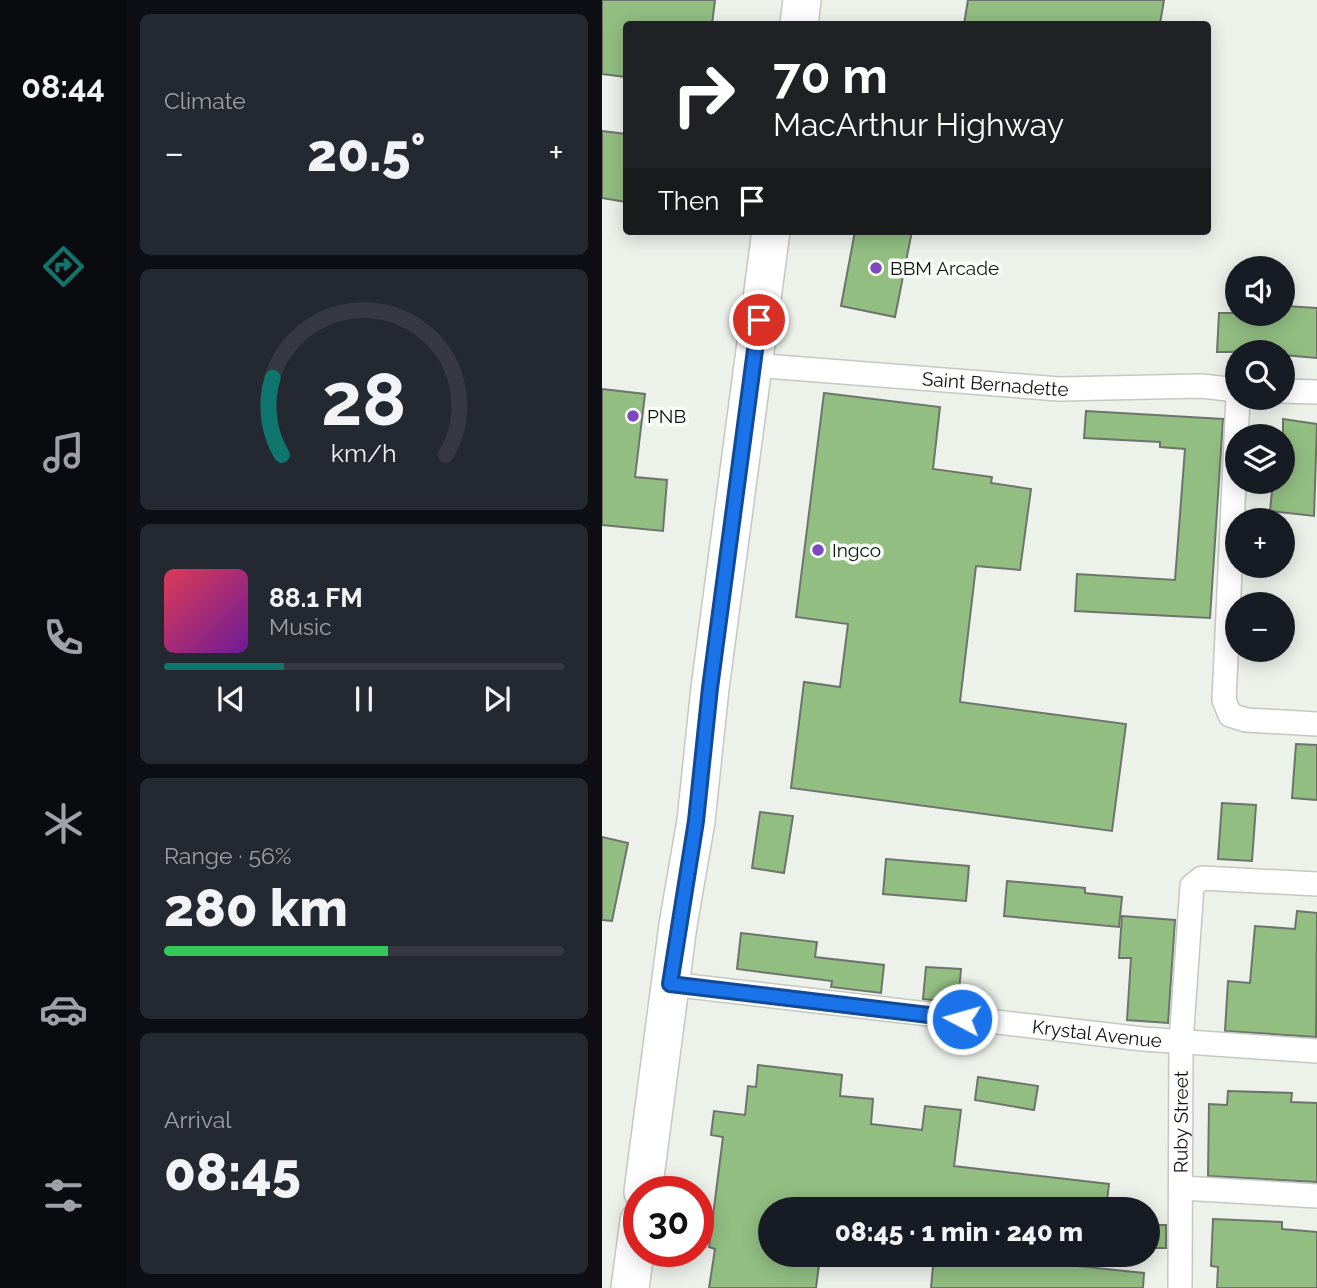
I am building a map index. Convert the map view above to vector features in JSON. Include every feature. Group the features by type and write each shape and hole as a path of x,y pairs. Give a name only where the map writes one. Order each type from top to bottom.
{"highway":[{"path":"799,21 802,0"},
{"path":"645,1176 670,984 696,821 710,688 770,235"},
{"path":"630,1288 633,1267"}],"street":[{"name":"Saint Bernadette","path":"753,365 1059,388 1201,386 1225,389"},
{"path":"1295,392 1317,393"},
{"path":"1237,410 1224,700 1230,715 1246,719 1317,724"},
{"name":"Ruby Street","path":"1180,1288 1181,1042 1192,886 1202,878 1317,884"},
{"name":"Krystal Avenue","path":"670,984 1181,1042 1317,1051"},
{"path":"1182,1188 1317,1196"}],"building":[{"path":"602,0 715,0 712,21 623,21 623,77 602,74"},
{"path":"968,0 1164,0 1160,21 964,21"},
{"path":"602,131 623,134 623,202 602,198"},
{"name":"BBM Arcade","path":"854,235 911,235 895,317 841,306"},
{"path":"1295,307 1317,308 1317,358 1295,356 1295,340 1225,340 1225,352 1217,352 1219,313 1225,313 1225,326 1295,326"},
{"path":"602,389 645,394 635,477 667,480 663,531 602,525"},
{"path":"824,393 940,407 933,469 992,477 991,483 1031,489 1020,570 976,566 960,702 1126,724 1112,831 791,788 804,682 840,687 848,624 796,617"},
{"path":"1086,411 1223,419 1210,618 1075,611 1077,574 1175,580 1185,449 1160,447 1160,442 1084,438"},
{"path":"1283,419 1317,424 1314,516 1295,514 1295,508 1270,508 1272,494 1295,494 1295,424 1283,424"},
{"path":"1296,744 1317,745 1317,800 1292,798"},
{"path":"1222,803 1256,805 1252,861 1218,859"},
{"path":"760,812 793,816 784,873 752,868"},
{"path":"602,837 628,843 612,921 602,920"},
{"path":"886,859 969,866 966,901 883,894"},
{"path":"1007,881 1085,888 1085,893 1122,897 1119,927 1004,916"},
{"path":"1297,911 1317,913 1316,1037 1225,1031 1228,981 1250,983 1255,926 1295,929"},
{"path":"1122,916 1175,920 1168,1023 1127,1020 1131,958 1119,958"},
{"path":"741,933 817,942 815,957 884,965 881,993 831,987 832,981 737,969"},
{"path":"926,967 961,969 958,1003 923,999"},
{"path":"758,1065 842,1075 840,1096 873,1099 871,1124 922,1130 925,1106 961,1110 954,1166 1109,1184 1107,1197 758,1197 758,1267 819,1267 816,1288 709,1288 714,1267 714,1208 723,1137 711,1135 714,1111 745,1115 748,1086 756,1087"},
{"path":"978,1077 1038,1086 1034,1110 975,1100"},
{"path":"1228,1091 1292,1093 1291,1102 1317,1103 1317,1182 1208,1176 1209,1104 1227,1105"},
{"path":"1213,1219 1282,1222 1282,1229 1317,1232 1317,1288 1217,1288 1218,1267 1211,1266"},
{"path":"1160,1225 1166,1225 1166,1248 1160,1248"},
{"path":"933,1267 1087,1267 1144,1273 1143,1288 931,1288"}],"place":[{"name":"BBM Arcade","path":"876,268"},
{"name":"PNB","path":"633,416"},
{"name":"Ingco","path":"818,550"}],"route":[{"path":"759,320 710,688 696,821 670,984 962,1019"}]}
